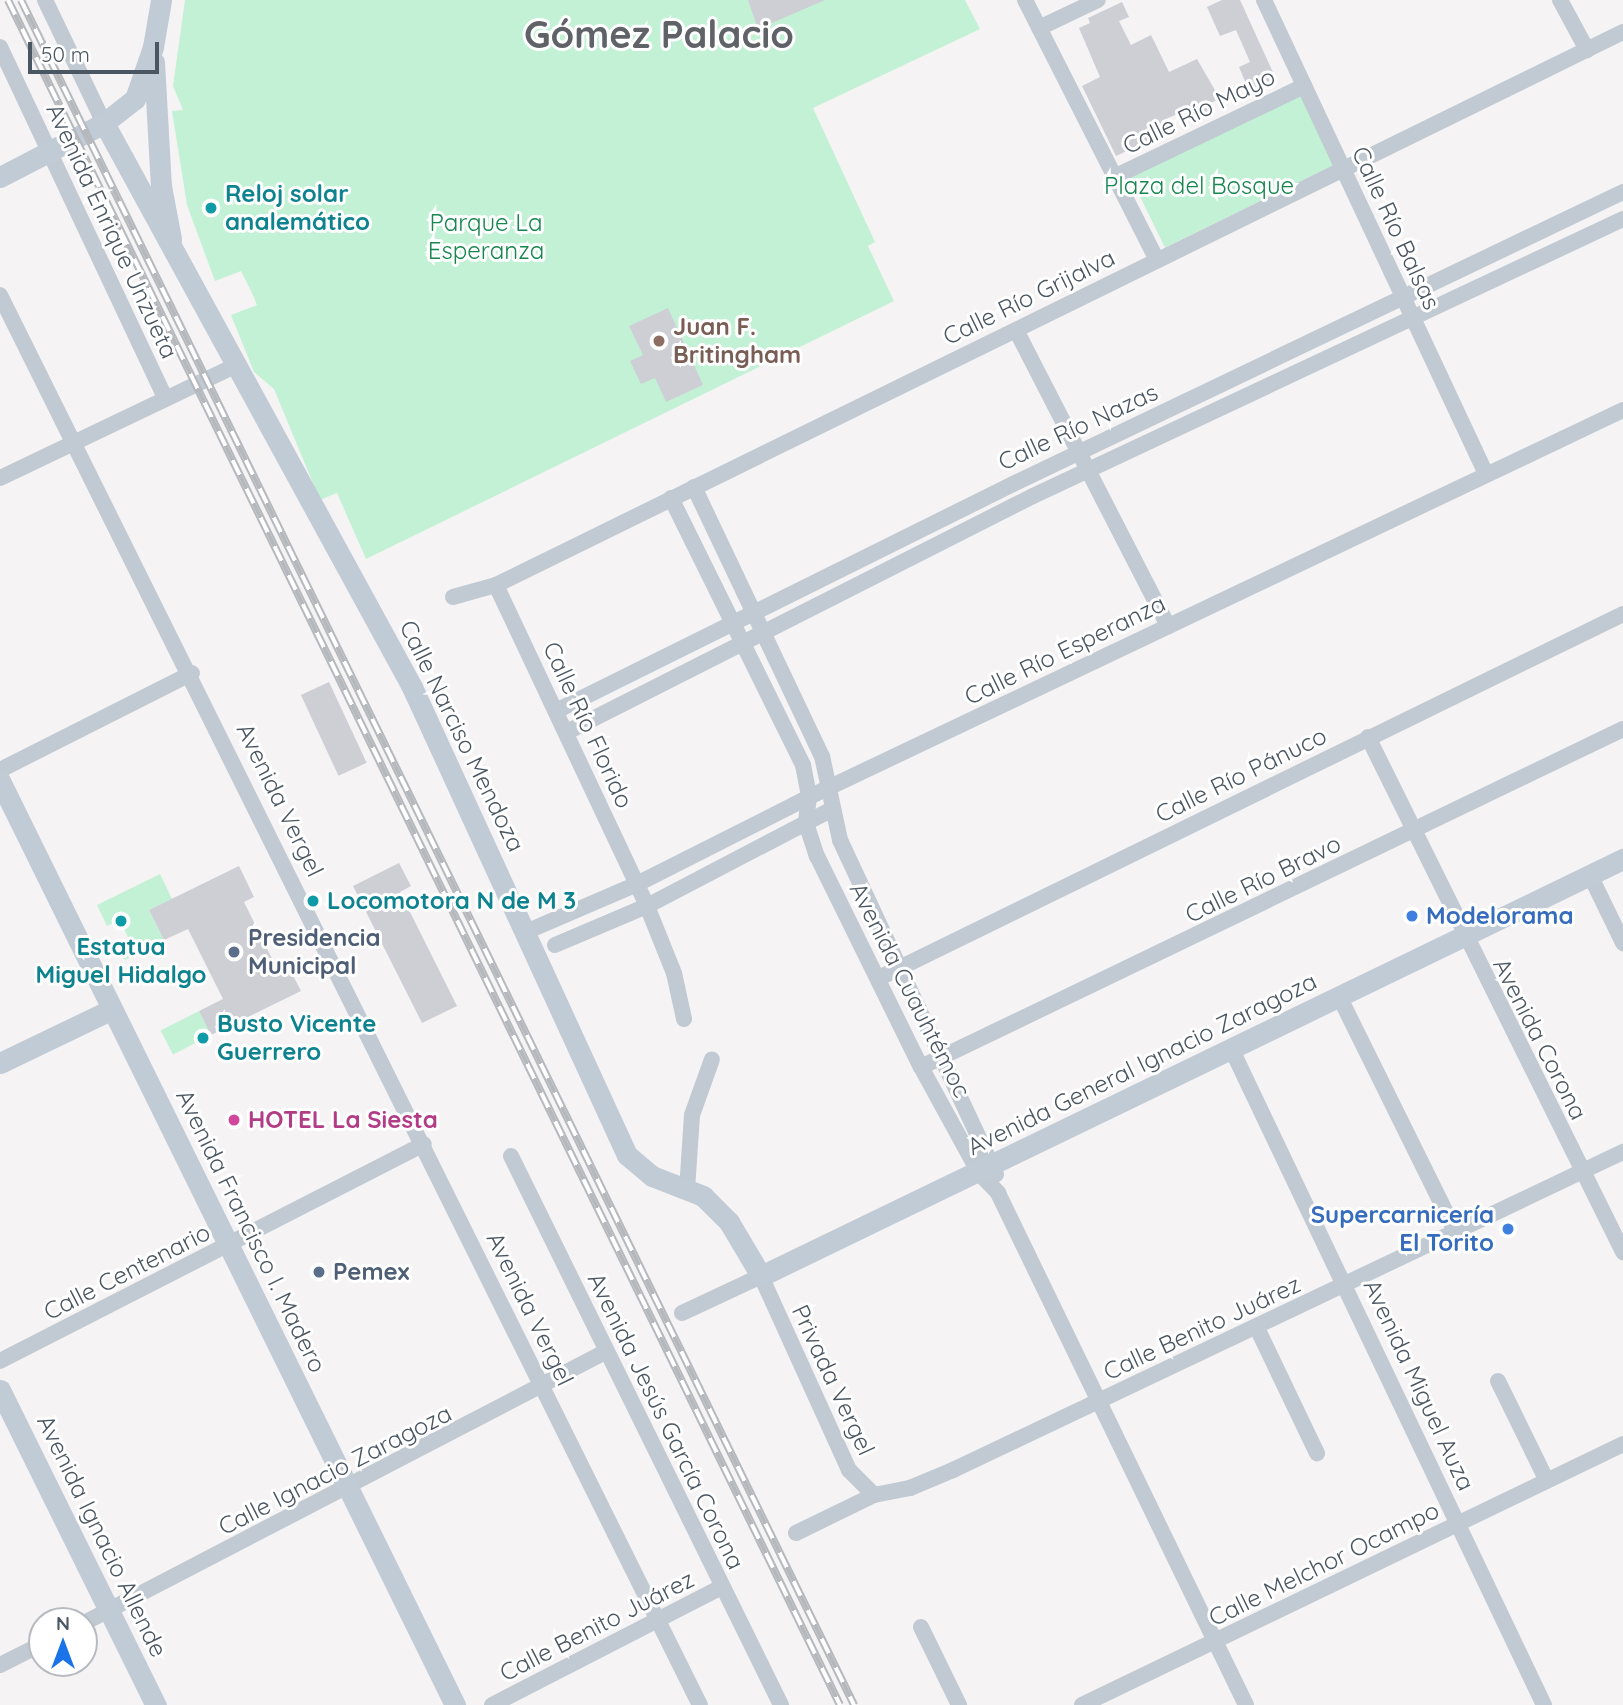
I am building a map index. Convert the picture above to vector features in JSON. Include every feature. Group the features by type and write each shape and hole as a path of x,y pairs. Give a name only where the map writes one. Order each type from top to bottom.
{"street":[{"name":"Calle Narciso Mendoza","path":"45,0 104,123 176,261 412,687 528,931 627,1155 652,1176 703,1196 729,1222 761,1276"},
{"path":"0,177 104,123 135,99 153,47 160,0"},
{"path":"1025,0 1157,260"},
{"path":"1039,28 1098,0"},
{"name":"Calle Río Balsas","path":"1264,0 1486,474"},
{"path":"1560,0 1587,50"},
{"name":"Calle Río Grijalva","path":"453,597 496,585 1623,32"},
{"name":"Avenida Enrique Unzueta","path":"0,47 165,397"},
{"name":"Calle Narciso Mendoza","path":"153,47 161,186 176,261"},
{"name":"Calle Río Mayo","path":"1114,177 1304,86"},
{"name":"Calle Río Nazas","path":"556,711 1078,452 1404,299 1623,192"},
{"name":"Calle Río Nazas","path":"567,732 740,640 1088,470 1414,321 1623,219"},
{"name":"Avenida Vergel","path":"0,295 192,673 699,1705"},
{"path":"1016,330 1168,626"},
{"path":"0,478 165,397 235,366"},
{"name":"Calle Río Esperanza","path":"528,931 637,884 829,787 1623,410"},
{"name":"Avenida Cuauhtémoc","path":"694,487 755,610 822,756 831,810 944,1056 987,1170 1102,1399 1246,1705"},
{"path":"671,498 803,765 809,797 806,823"},
{"name":"Calle Río Florido","path":"496,585 647,906 674,973 684,1018"},
{"name":"Calle Río Pánuco","path":"879,978 1623,614"},
{"path":"0,770 192,673"},
{"name":"Calle Río Bravo","path":"921,1067 1623,730"},
{"name":"Avenida Corona","path":"1367,737 1462,936 1623,1252"},
{"name":"Avenida Francisco I. Madero","path":"0,781 455,1705"},
{"path":"555,945 647,906 831,810"},
{"name":"Avenida Cuauhtémoc","path":"806,823 921,1067 987,1170"},
{"name":"Avenida General Ignacio Zaragoza","path":"682,1313 987,1170 1231,1048 1623,859"},
{"path":"1590,875 1623,943"},
{"path":"1339,996 1457,1235"},
{"path":"0,1063 112,1009"},
{"name":"Avenida Miguel Auza","path":"1231,1048 1348,1286 1544,1705"},
{"path":"687,1190 692,1115 712,1059"},
{"name":"Calle Centenario","path":"0,1361 424,1144"},
{"name":"Calle Benito Juárez","path":"796,1533 874,1495 953,1470 1457,1235 1623,1152"},
{"name":"Avenida Jesús García Corona","path":"511,1156 781,1705"},
{"name":"Privada Vergel","path":"761,1276 849,1470 874,1495"},
{"path":"1257,1328 1317,1453"},
{"name":"Calle Ignacio Zaragoza","path":"98,1617 544,1388 606,1352"},
{"path":"1498,1381 1547,1481"},
{"name":"Avenida Ignacio Allende","path":"0,1390 156,1705"},
{"name":"Calle Melchor Ocampo","path":"1082,1705 1623,1444"},
{"name":"Calle Benito Juárez","path":"492,1705 722,1587"},
{"path":"921,1627 959,1705"},
{"path":"0,1665 28,1651"}],"green space":[{"name":"Parque La Esperanza","path":"185,0 965,0 980,29 813,108 875,242 868,246 894,301 366,559 337,493 320,500 274,389 254,372 231,315 257,305 241,271 215,281 187,205 172,111 183,110 173,86"},
{"name":"Plaza del Bosque","path":"1306,92 1340,162 1165,248 1131,177"},
{"path":"160,874 172,899 149,910 164,940 125,960 118,945 129,939 120,920 107,926 97,905"},
{"path":"199,1011 211,1035 173,1055 161,1031"}],"building":[{"path":"748,0 825,0 758,29"},
{"path":"1222,0 1240,0 1276,79 1249,91 1239,67 1250,62 1236,30 1220,36 1207,7"},
{"path":"1122,2 1129,17 1119,21 1131,45 1151,35 1169,72 1197,59 1220,99 1208,104 1211,111 1192,120 1187,110 1161,121 1167,132 1116,156 1082,86 1100,77 1079,28 1090,23 1088,18"},
{"name":"Juan F. Britingham","path":"668,308 703,385 666,402 655,378 641,384 630,361 643,355 629,326"},
{"path":"329,682 367,763 339,776 301,695"},
{"path":"399,863 411,886 400,892 457,1006 422,1023 353,886"},
{"name":"Presidencia Municipal","path":"239,866 254,897 244,902 277,969 287,964 301,991 211,1035 199,1011 223,999 188,929 164,940 149,910"}],"railway":[{"path":"8,0 840,1705"},
{"path":"21,0 854,1705"}],"place":[{"name":"Reloj solar analemático","path":"211,208"},
{"name":"Juan F. Britingham","path":"659,341"},
{"name":"Locomotora N de M 3","path":"313,901"},
{"name":"Modelorama","path":"1412,916"},
{"name":"Estatua Miguel Hidalgo","path":"121,921"},
{"name":"Presidencia Municipal","path":"234,952"},
{"name":"Busto Vicente Guerrero","path":"203,1038"},
{"name":"HOTEL La Siesta","path":"234,1120"},
{"name":"Supercarnicería El Torito","path":"1508,1229"},
{"name":"Pemex","path":"319,1272"}],"district":[{"name":"Gómez Palacio","path":"659,35"}]}
